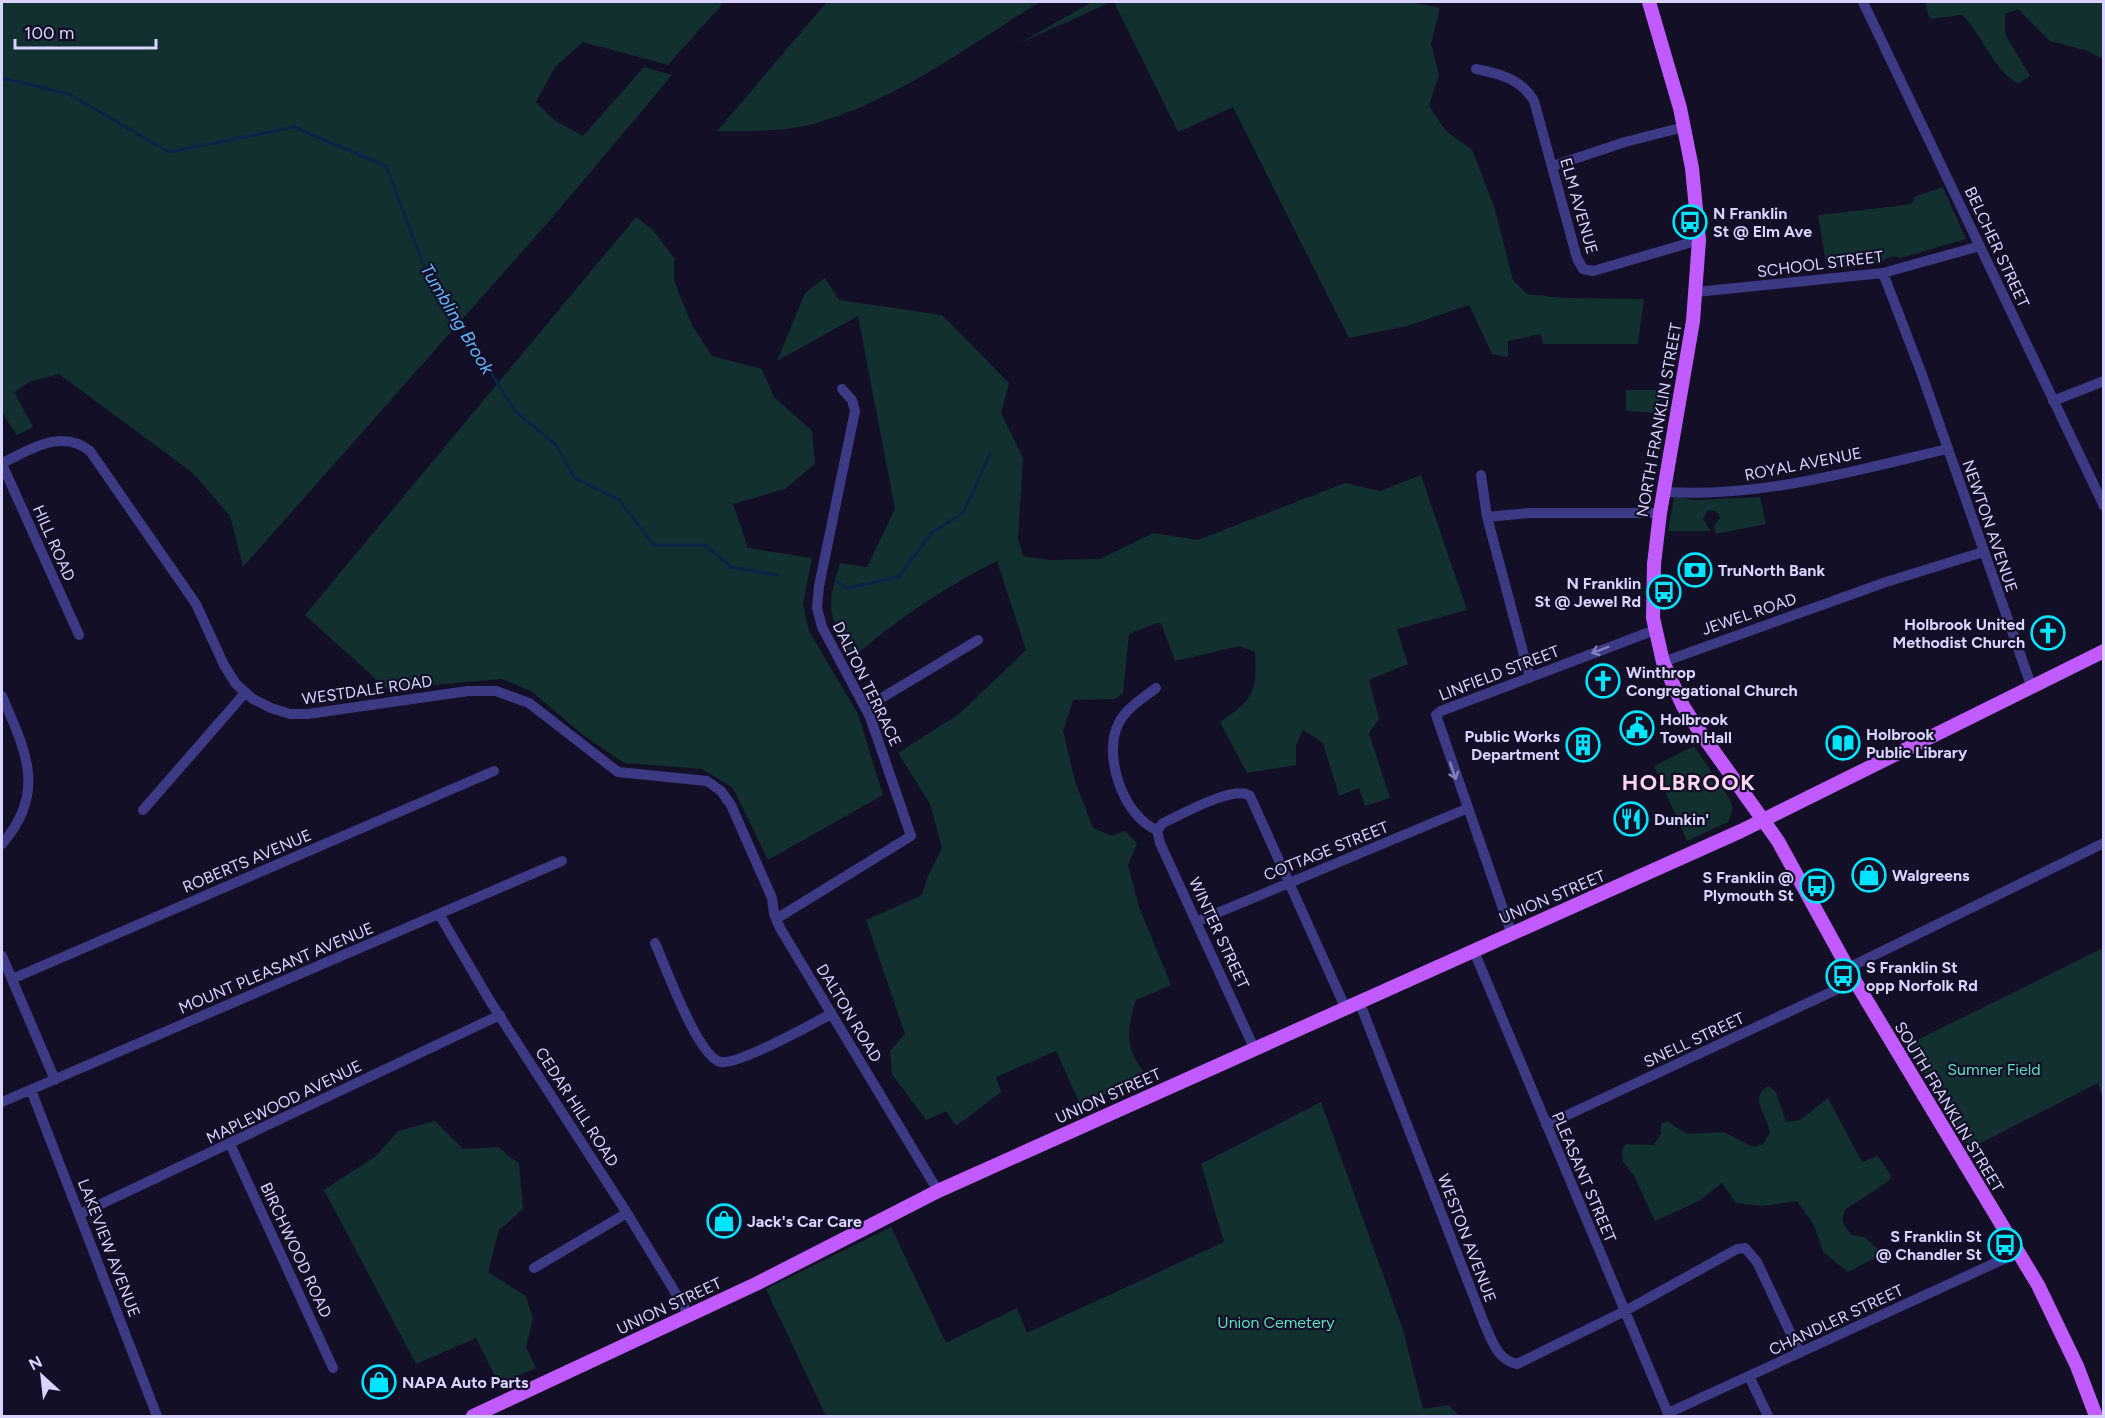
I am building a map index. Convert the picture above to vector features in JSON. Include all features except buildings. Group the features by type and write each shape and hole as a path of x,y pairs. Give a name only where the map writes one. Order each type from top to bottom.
{"main road":[{"name":"NORTH FRANKLIN STREET","path":"1649,2 1684,127 1694,188 1699,240 1696,292 1660,513 1652,583 1655,630 1663,662 1679,698 1698,729 1763,819"},
{"name":"UNION STREET","path":"473,1416 689,1315 938,1191 1763,819 2103,651"},
{"name":"SOUTH FRANKLIN STREET","path":"1763,819 1791,864 1855,981 2038,1285 2064,1337 2096,1416"}],"street":[{"name":"BELCHER STREET","path":"1863,2 2103,506"},
{"name":"ELM AVENUE","path":"1476,69 1509,77 1526,88 1534,101 1576,258 1583,269 1593,271 1699,240"},
{"path":"1553,166 1684,127"},
{"name":"SCHOOL STREET","path":"1696,292 1883,273 1980,246"},
{"name":"NEWTON AVENUE","path":"1883,273 1921,372 2032,688"},
{"path":"2054,401 2103,381"},
{"name":"DALTON TERRACE","path":"776,919 911,836 882,747 865,708 824,634 817,608 819,586 855,411 852,400 842,389"},
{"name":"WESTDALE ROAD","path":"2,464 59,440 75,442 90,451 196,604 224,666 245,693 271,708 300,714 477,690 505,693 536,708 618,772 696,779 712,784 728,800 749,844"},
{"name":"ROYAL AVENUE","path":"1664,492 1706,494 1790,484 1947,449"},
{"name":"HILL ROAD","path":"2,464 79,635"},
{"path":"1481,475 1487,517 1530,678"},
{"path":"1487,517 1528,513 1660,513"},
{"name":"JEWEL ROAD","path":"1663,662 1886,582 1983,552"},
{"name":"LINFIELD STREET","path":"1511,932 1466,809 1436,715 1441,711 1655,630"},
{"path":"865,708 978,640"},
{"path":"1156,688 1123,716 1117,726 1112,752 1117,776 1134,813 1140,822 1157,830 1163,823 1216,799 1237,792 1246,793 1256,806 1345,1007"},
{"path":"143,810 245,693"},
{"path":"2,696 24,749 29,788 21,819 2,844"},
{"name":"ROBERTS AVENUE","path":"12,979 494,771"},
{"name":"COTTAGE STREET","path":"1198,921 1466,809"},
{"name":"WINTER STREET","path":"1157,830 1160,843 1198,921 1254,1048"},
{"path":"1848,968 2103,843"},
{"name":"DALTON ROAD","path":"749,844 772,898 776,919 938,1191"},
{"name":"MOUNT PLEASANT AVENUE","path":"2,1102 562,861"},
{"name":"CEDAR HILL ROAD","path":"439,914 689,1315"},
{"path":"655,943 686,1014 706,1051 716,1060 726,1062 745,1056 831,1014"},
{"name":"PLEASANT STREET","path":"1473,950 1668,1415"},
{"path":"2,956 55,1080"},
{"name":"SNELL STREET","path":"1546,1125 1855,981"},
{"name":"WESTON AVENUE","path":"1359,1001 1497,1352 1506,1362 1516,1364 1625,1311"},
{"name":"MAPLEWOOD AVENUE","path":"80,1214 500,1015"},
{"name":"LAKEVIEW AVENUE","path":"31,1090 157,1416"},
{"name":"BIRCHWOOD ROAD","path":"230,1144 333,1368"},
{"path":"534,1268 627,1213"},
{"path":"1625,1311 1737,1249 1745,1248 1757,1262 1800,1353"},
{"name":"CHANDLER STREET","path":"1668,1415 2017,1253"},
{"path":"1749,1376 1768,1416"}],"green space":[{"path":"2,2 724,2 668,65 583,42 555,67 536,102 554,120 583,136 644,67 672,75 551,219 243,567 230,516 193,473 59,374 29,382 14,392 33,427 17,435 2,413"},
{"path":"827,2 1040,2 931,71 844,114 813,124 790,128 766,131 717,131"},
{"path":"1092,2 1111,2 1018,44"},
{"path":"1114,2 1411,2 1440,8 1431,44 1439,75 1429,106 1445,130 1472,150 1495,209 1513,280 1527,294 1563,298 1644,299 1638,344 1543,344 1541,334 1508,341 1508,357 1492,354 1469,305 1407,326 1349,338 1233,107 1178,132"},
{"path":"1929,2 2103,2 2103,59 2085,50 2050,41 2018,9 2005,14 2005,34 2030,76 2018,84 2001,69 1962,15 1930,19 1925,4"},
{"path":"1943,187 1966,239 1901,258 1892,256 1879,263 1827,270 1818,215 1906,205 1913,202 1914,197"},
{"path":"636,217 653,230 674,258 674,281 692,325 712,356 762,369 774,397 812,431 815,464 785,489 733,504 748,548 812,558 803,604 809,631 858,714 883,795 768,860 733,788 702,769 624,763 583,735 531,691 502,679 387,689 305,615"},
{"path":"825,278 839,300 942,315 1009,383 1001,413 1023,458 1018,538 1023,556 1050,560 1100,559 1153,533 1198,540 1345,483 1380,491 1421,475 1467,610 1397,629 1408,664 1369,680 1379,719 1369,733 1390,798 1365,806 1359,788 1339,796 1323,743 1303,730 1296,745 1296,765 1247,773 1220,722 1247,700 1254,686 1255,652 1240,646 1175,661 1161,623 1157,623 1129,634 1123,693 1115,699 1073,700 1063,731 1075,781 1093,828 1112,836 1125,831 1137,843 1128,865 1139,907 1171,985 1136,1000 1130,1022 1131,1050 1140,1068 1148,1077 1080,1104 1056,1051 996,1077 1001,1092 956,1126 946,1111 926,1120 892,1074 890,1051 905,1034 866,920 922,895 928,876 942,848 930,804 898,753 959,714 1026,650 997,561 921,605 852,658 838,631 832,612 832,593 840,563 867,567 895,509 858,316 777,361 805,293"},
{"path":"1626,390 1661,390 1658,413 1626,411"},
{"path":"1674,497 1696,500 1760,497 1766,524 1716,534 1714,526 1720,518 1718,513 1712,510 1707,511 1703,519 1711,531 1668,531"},
{"path":"1694,746 1729,798 1733,808 1728,822 1687,841 1654,766"},
{"name":"Sumner Field","path":"2103,948 2103,1100 2098,1083 1969,1149 1907,1045"},
{"path":"1769,1086 1776,1092 1786,1122 1800,1120 1828,1098 1862,1162 1878,1156 1890,1174 1891,1178 1886,1183 1846,1209 1843,1217 1845,1226 1852,1235 1864,1237 1879,1250 1877,1257 1848,1272 1823,1252 1814,1225 1797,1201 1762,1206 1736,1203 1722,1183 1699,1201 1655,1221 1633,1174 1623,1162 1622,1150 1625,1144 1654,1145 1661,1133 1661,1124 1667,1121 1687,1134 1723,1132 1754,1147 1763,1144 1770,1133 1759,1101 1763,1090"},
{"name":"Union Cemetery","path":"1321,1102 1403,1330 1423,1409 1448,1405 1460,1416 826,1416 766,1289 891,1227 946,1343 1017,1308 1027,1333 1224,1242 1201,1164"},
{"path":"435,1121 463,1149 498,1147 519,1164 523,1209 499,1230 488,1272 526,1296 533,1319 526,1347 536,1368 499,1384 476,1338 416,1364 324,1190 376,1156 398,1131"}],"waterway":[{"name":"Tumbling Brook","path":"2,78 69,94 169,152 294,127 386,166 424,266 515,411 556,445 575,478 619,500 654,545 705,545 731,567 777,575"},
{"name":"Tumbling Brook","path":"838,582 847,588 899,577 931,533 963,513 991,452"}],"place":[{"name":"N Franklin St @ Elm Ave","path":"1690,222"},
{"name":"TruNorth Bank","path":"1695,570"},
{"name":"N Franklin St @ Jewel Rd","path":"1664,592"},
{"name":"Holbrook United Methodist Church","path":"2048,633"},
{"name":"Winthrop Congregational Church","path":"1603,681"},
{"name":"Holbrook Town Hall","path":"1637,728"},
{"name":"Holbrook Public Library","path":"1843,743"},
{"name":"Public Works Department","path":"1583,745"},
{"name":"Dunkin'","path":"1631,819"},
{"name":"Walgreens","path":"1869,875"},
{"name":"S Franklin @ Plymouth St","path":"1817,886"},
{"name":"S Franklin St opp Norfolk Rd","path":"1843,976"},
{"name":"Jack's Car Care","path":"724,1221"},
{"name":"S Franklin St @ Chandler St","path":"2005,1245"},
{"name":"NAPA Auto Parts","path":"379,1382"}],"district":[{"name":"HOLBROOK","path":"1689,782"}]}
